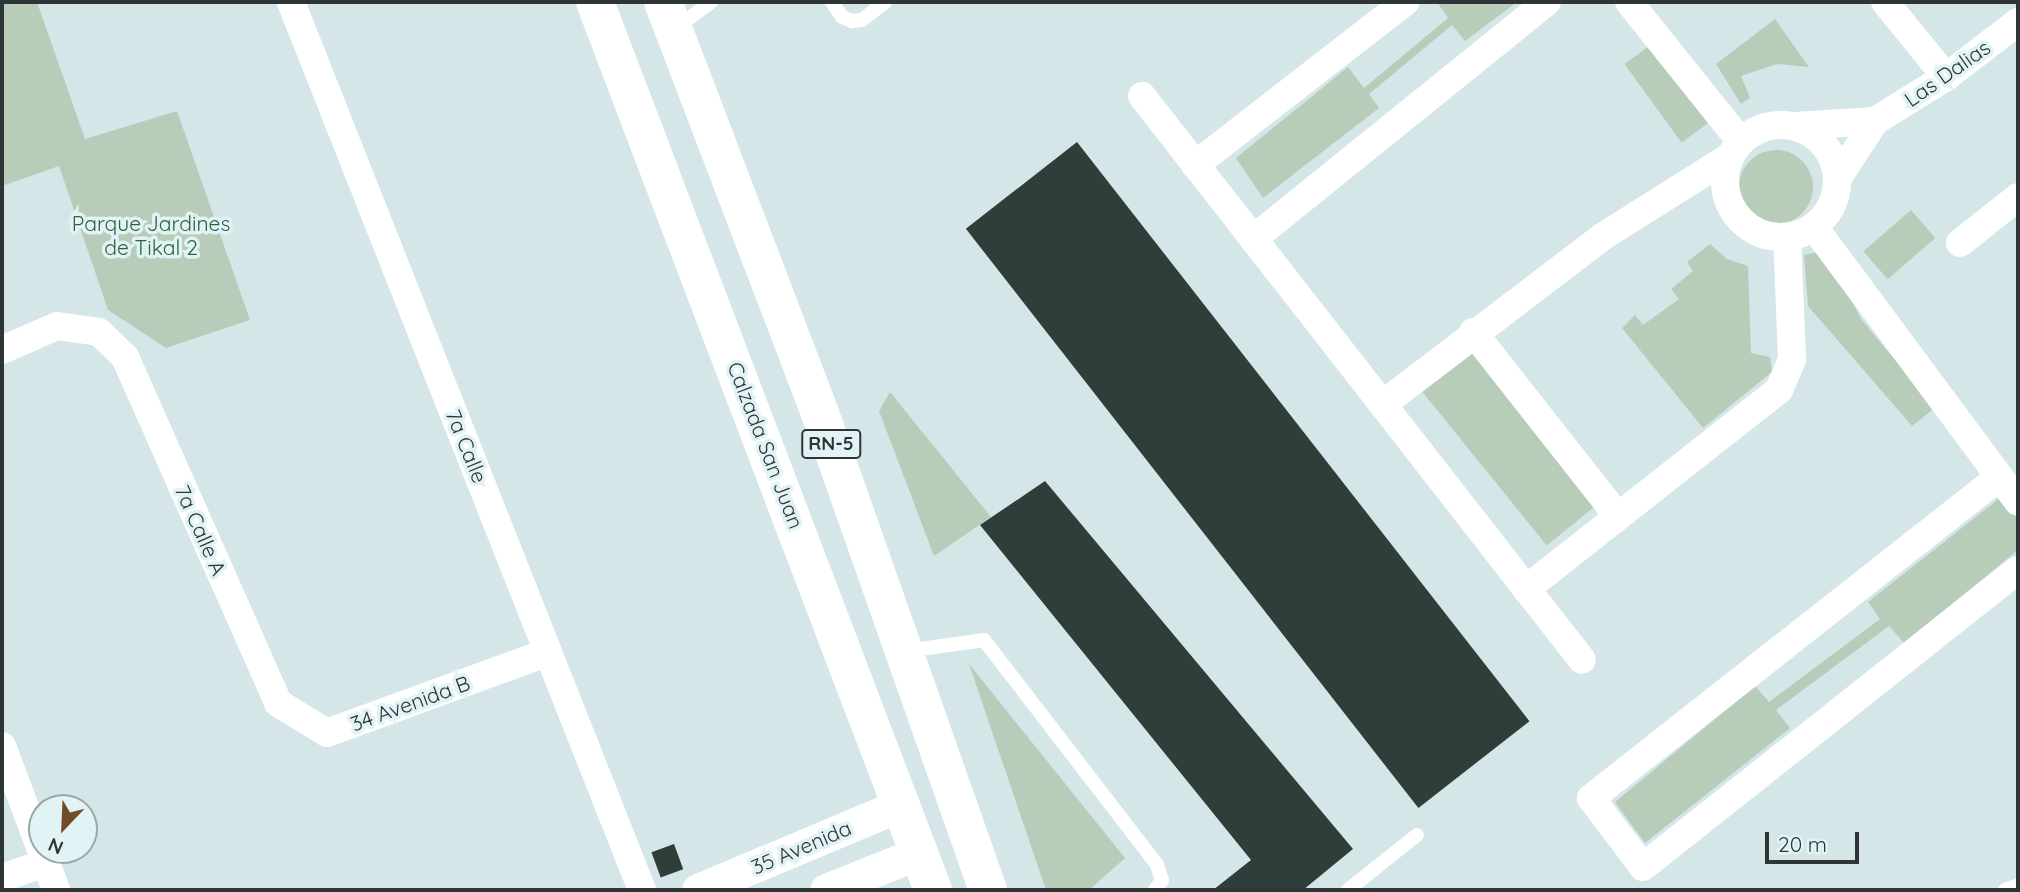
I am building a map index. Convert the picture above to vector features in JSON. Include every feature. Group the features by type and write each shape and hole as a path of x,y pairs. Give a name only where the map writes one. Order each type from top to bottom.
{"main road":[{"name":"Calzada San Juan","path":"595,2 904,804 933,890"},
{"name":"RN-5","path":"668,16 906,651 988,890"}],"street":[{"name":"7a Calle","path":"291,2 642,890"},
{"path":"1195,164 1405,2"},
{"path":"1253,239 1548,2"},
{"path":"1383,404 1473,332 1602,237 1735,149 1776,124 1795,126 1825,145 1838,178 1833,206 1814,227 1787,237 1754,231 1731,206 1725,190 1735,149 1629,2"},
{"path":"1885,2 1945,77"},
{"name":"Las Dalias","path":"1838,178 1875,121 1945,77 2018,22"},
{"path":"1142,96 1582,660"},
{"name":"Las Dalias","path":"1795,126 1875,121"},
{"path":"1960,243 2018,197"},
{"path":"1814,227 2018,502"},
{"path":"1526,589 1779,390 1792,359 1787,237"},
{"name":"7a Calle A","path":"2,350 57,326 99,332 125,357 278,703"},
{"path":"1473,332 1617,515"},
{"path":"1998,478 1591,798 1643,867 2018,570"},
{"name":"34 Avenida B","path":"278,703 327,733 548,652"},
{"path":"2,746 28,817"},
{"name":"35 Avenida","path":"698,890 904,804"},
{"path":"826,890 921,852"},
{"path":"2,878 42,864"},
{"path":"45,864 56,890"}],"lane":[{"path":"668,16 711,2"},
{"path":"832,2 842,17 852,21 862,20 885,2"},
{"path":"906,651 984,640 1157,865 1161,880 1155,890"},
{"path":"1348,890 1417,835"},
{"path":"2006,890 2018,885"}],"green space":[{"name":"Parque Jardines de Tikal 2","path":"2,2 37,2 85,139 177,111 250,320 166,348 108,310 59,166 2,186"},
{"path":"1437,2 1517,2 1465,41 1452,25 1369,94 1379,108 1263,198 1236,158 1348,67 1364,88 1448,18"},
{"path":"1775,19 1809,67 1777,64 1741,76 1750,98 1741,104 1716,64"},
{"path":"1652,44 1709,122 1682,142 1624,64"},
{"path":"1776,150 1790,153 1802,161 1810,173 1813,187 1810,201 1802,213 1790,221 1776,224 1762,221 1750,213 1742,201 1739,187 1742,173 1750,161 1762,153"},
{"path":"1911,210 1935,238 1888,279 1863,251"},
{"path":"1710,244 1727,259 1748,266 1751,353 1770,357 1772,372 1703,428 1622,328 1635,315 1643,325 1679,299 1671,289 1693,271 1687,262"},
{"path":"1820,252 1833,264 1861,319 1935,408 1912,426 1808,306 1804,255"},
{"path":"1470,349 1596,505 1547,545 1420,389"},
{"path":"890,392 991,517 934,556 879,411"},
{"path":"2001,497 2018,519 2018,550 1904,643 1889,626 1776,710 1790,728 1645,843 1615,802 1755,686 1769,702 1880,619 1868,602"},
{"path":"969,664 1125,858 1089,890 1046,890"}],"building":[{"path":"1077,142 1530,721 1418,808 966,229"},
{"path":"1045,481 1353,849 1303,890 1213,890 1251,860 980,525"},
{"path":"674,844 683,869 661,878 651,852"}]}
